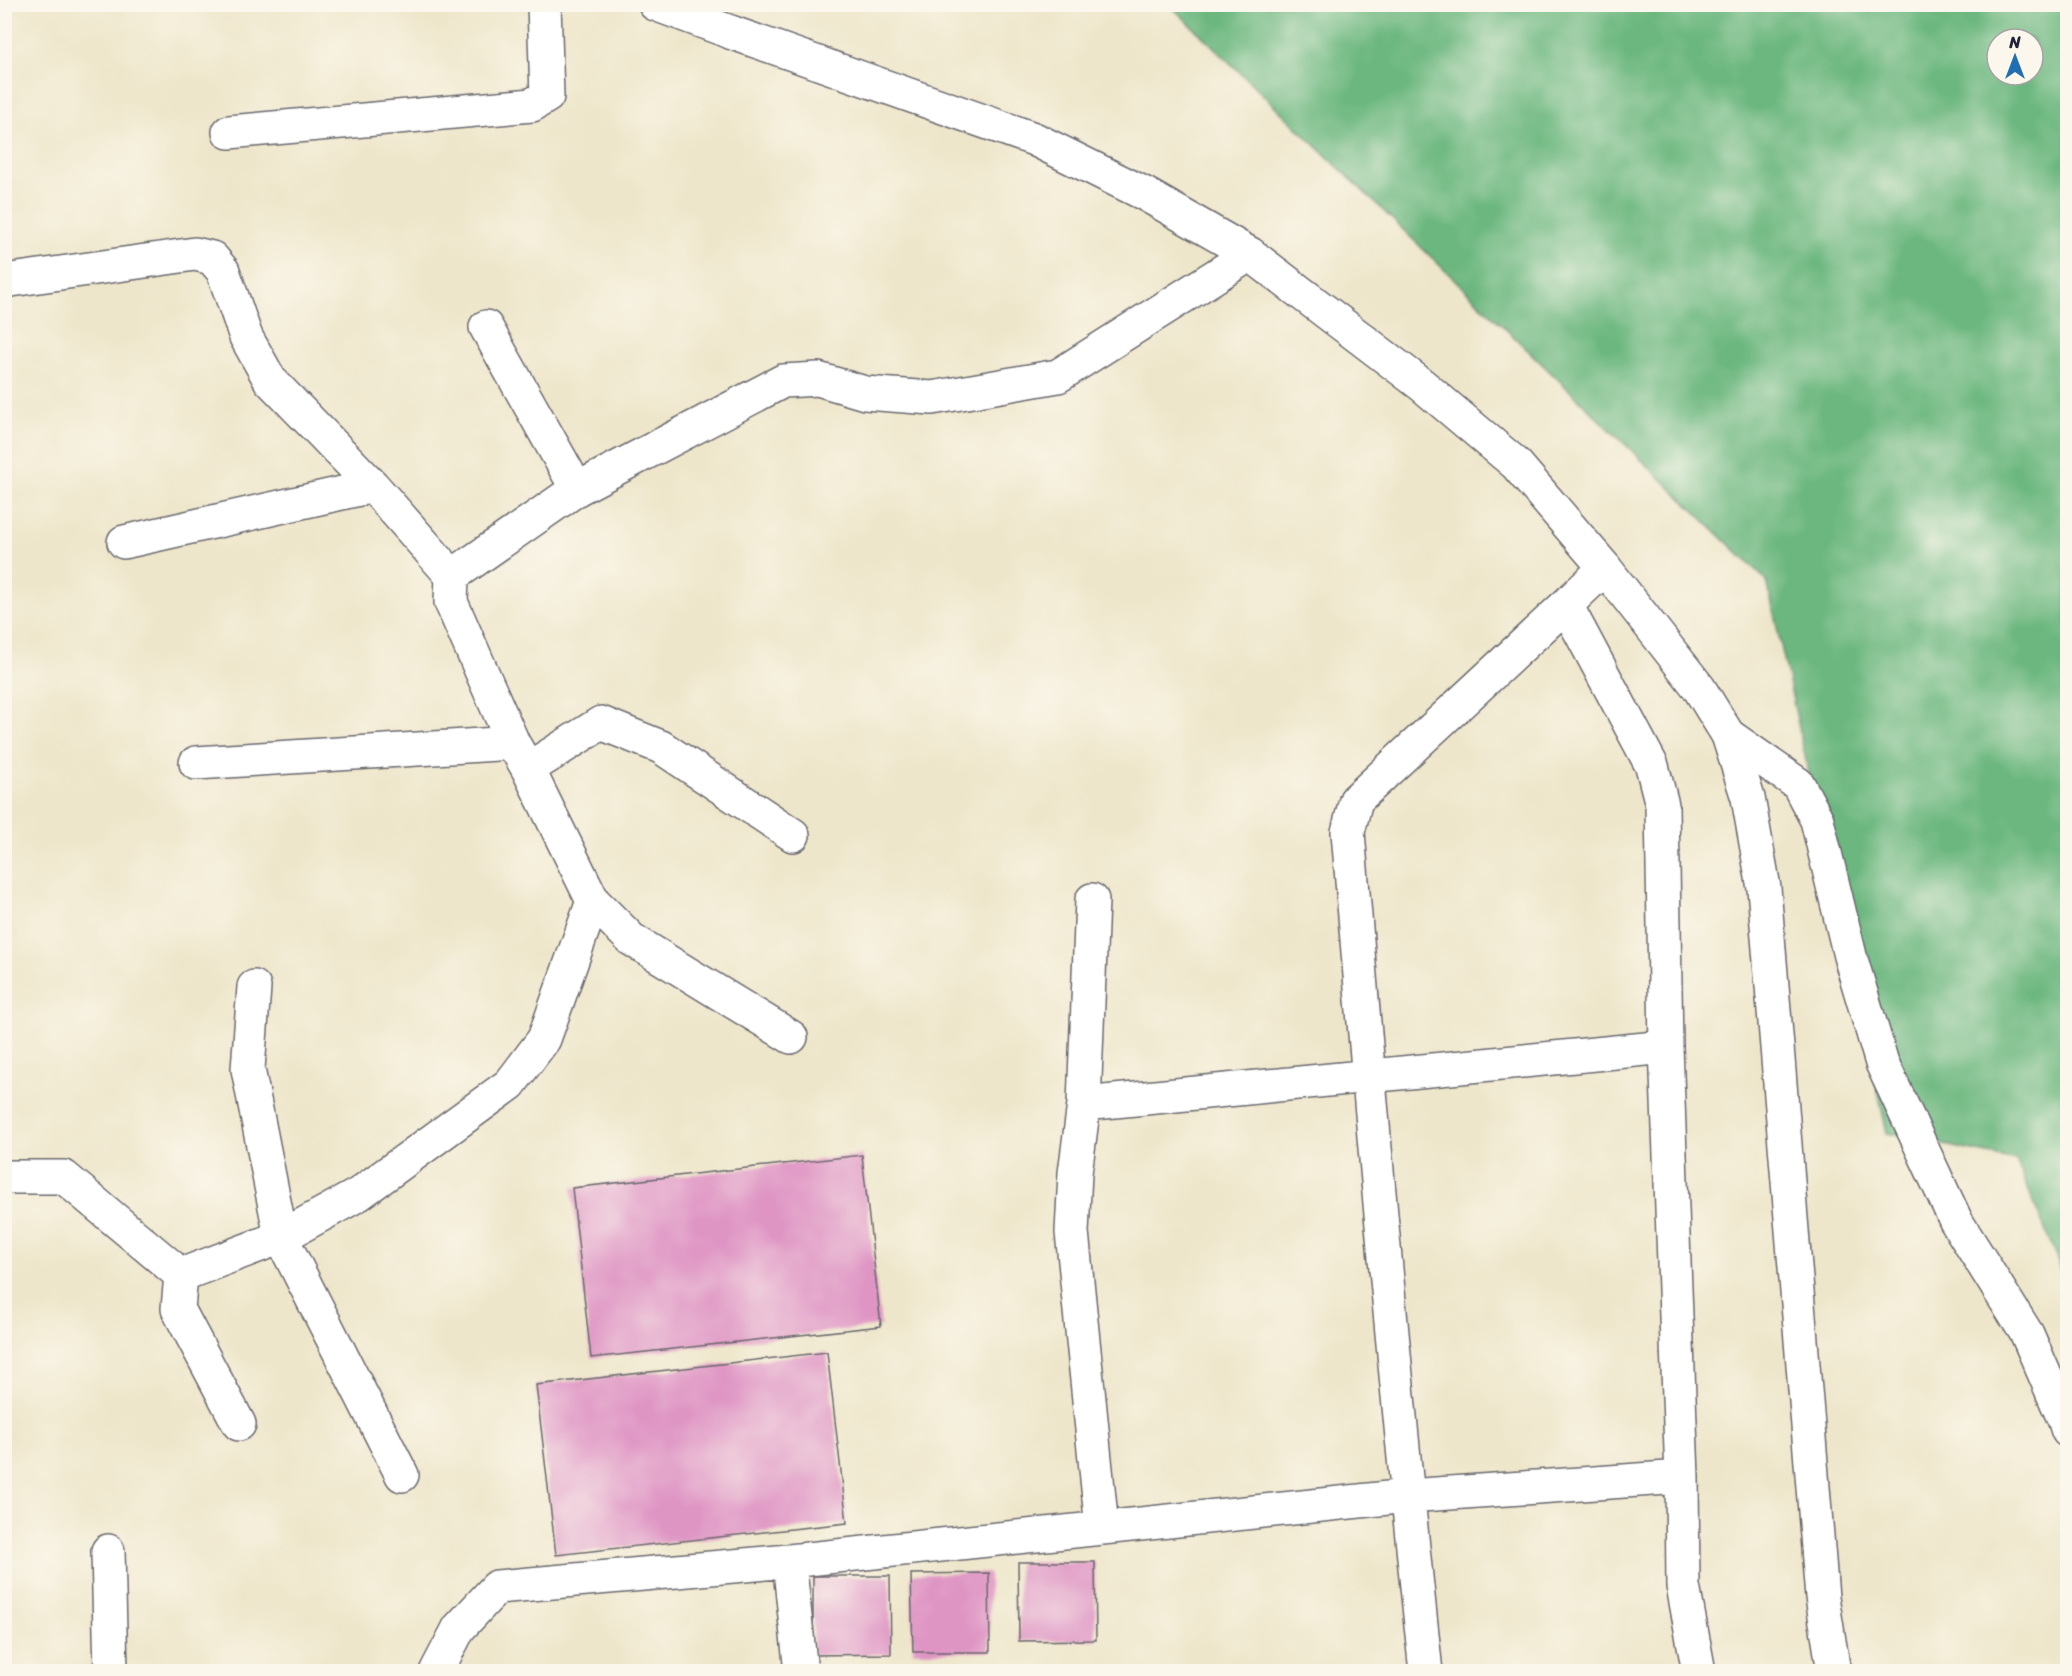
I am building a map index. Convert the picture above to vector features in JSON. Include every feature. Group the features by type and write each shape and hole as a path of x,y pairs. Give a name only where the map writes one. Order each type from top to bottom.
{"street":[{"path":"229,132 532,105 547,96 544,4"},
{"path":"655,4 1034,139 1145,194 1250,254 1422,385 1516,464 1605,568 1699,688 1728,735 1748,798 1764,888 1821,1585 1833,1671"},
{"path":"4,281 195,254 212,258 223,271 246,337 270,380 373,486 452,576 451,602 520,756 593,901 631,939 791,1037"},
{"path":"452,576 577,489 783,381 818,379 865,393 932,398 1058,376 1250,254"},
{"path":"486,327 577,489"},
{"path":"124,542 373,486"},
{"path":"1426,1671 1407,1497 1348,832 1356,800 1605,568"},
{"path":"1566,605 1652,766 1662,806 1666,1047 1682,1477 1683,1586 1699,1671"},
{"path":"196,763 520,756 600,723 661,747 794,834"},
{"path":"1728,735 1798,784 1817,820 1850,956 1882,1063 1956,1221 2027,1334 2064,1419 2067,1431"},
{"path":"1092,900 1084,1104 1075,1173 1072,1232 1102,1528"},
{"path":"181,1275 281,1237 359,1194 510,1084 544,1039 593,901"},
{"path":"254,987 248,1069 281,1237 402,1474"},
{"path":"1084,1104 1666,1047"},
{"path":"4,1177 64,1177 181,1275"},
{"path":"181,1275 178,1309 239,1424"},
{"path":"436,1671 459,1628 497,1587 789,1561 1407,1497 1682,1477"},
{"path":"108,1551 111,1671"},
{"path":"789,1561 801,1671"}],"green space":[{"path":"1170,5 2067,5 2067,1283 2016,1160 1887,1133 1767,581"}],"building":[{"path":"862,1155 881,1326 591,1358 572,1188"},
{"path":"827,1352 847,1523 556,1555 536,1385"},
{"path":"1018,1562 1095,1562 1096,1640 1019,1641"},
{"path":"989,1573 990,1652 913,1652 911,1574"},
{"path":"813,1576 890,1576 891,1654 813,1655"}]}
